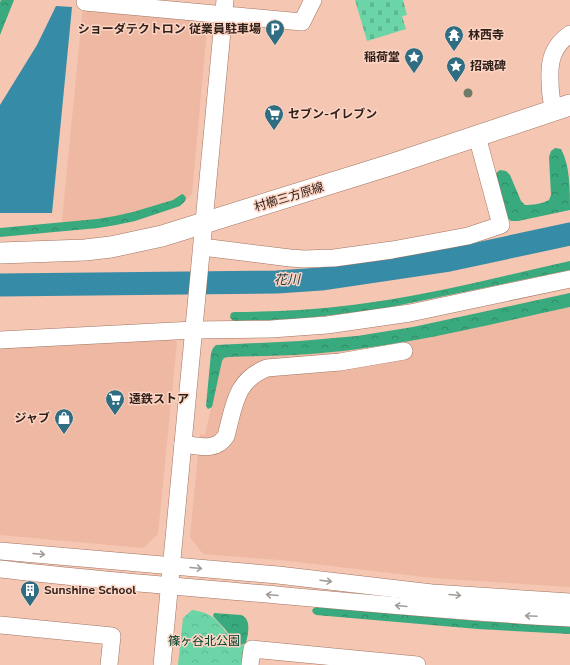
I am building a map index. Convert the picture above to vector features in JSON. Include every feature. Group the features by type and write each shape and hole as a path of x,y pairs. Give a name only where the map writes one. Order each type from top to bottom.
{"main road":[{"name":"村櫛三方原線","path":"0,253 59,252 111,247 162,236 390,165 562,108"}],"street":[{"path":"85,2 225,7 302,22 313,0"},
{"path":"162,665 225,7"},
{"path":"562,108 550,99 550,62 557,46 570,34"},
{"path":"201,254 319,259 334,258 392,250 468,236 501,225 482,149 477,136"},
{"path":"0,340 194,330 278,328 355,322 410,313 570,279"},
{"path":"183,444 216,446 222,442 226,436 240,390 251,376 259,371 267,368 334,362 404,351"},
{"path":"0,551 278,575 432,593 570,602"},
{"path":"0,569 68,577 472,612 570,618"},
{"path":"0,625 112,636 109,665"},
{"path":"250,665 252,649 417,665"}],"shaded area":[{"path":"83,6 208,18 192,194 177,207 135,221 98,228 61,231"},
{"path":"570,307 570,587 433,578 280,560 203,554 190,537 200,434 205,435 222,361 224,358 330,352 387,345"},
{"path":"171,337 177,342 158,534 143,548 0,535 0,345"}],"green space":[{"path":"1,0 14,0 0,35 0,2"},
{"path":"355,0 403,0 407,15 402,16 406,29 367,41"},
{"path":"555,148 561,149 568,170 570,210 518,221 511,221 506,217 496,173 500,170 506,171 510,175 521,201 525,205 537,204 549,200 551,195 549,157 551,151"},
{"path":"182,194 186,198 180,206 135,221 98,228 0,237 0,228 115,216 173,200"},
{"path":"570,261 570,270 381,309 299,319 234,321 230,317 231,313 234,312 337,307 407,297"},
{"path":"570,293 570,307 412,341 326,353 224,358 222,361 212,407 208,409 206,406 211,353 216,345 300,341 357,336 413,327"},
{"path":"317,607 478,621 570,626 570,634 478,629 316,615 312,610"},
{"name":"篠ヶ谷北公園","path":"192,610 208,614 218,622 236,644 246,646 244,665 178,665 183,618"},
{"path":"214,613 241,615 244,617 248,623 246,643 241,645 236,644 213,616"}],"water":[{"path":"56,6 72,7 52,213 0,213 0,105 37,45"}],"waterway":[{"name":"花川","path":"0,285 277,282 321,279 449,260 570,234"}],"place":[{"name":"ショーダテクトロン 従業員駐車場","path":"275,46"},
{"name":"林西寺","path":"454,52"},
{"name":"稲荷堂","path":"414,74"},
{"name":"招魂碑","path":"456,83"},
{"name":"セブン-イレブン","path":"274,131"},
{"name":"遠鉄ストア","path":"115,416"},
{"name":"ジャブ","path":"64,435"},
{"name":"Sunshine School","path":"30,607"}]}
